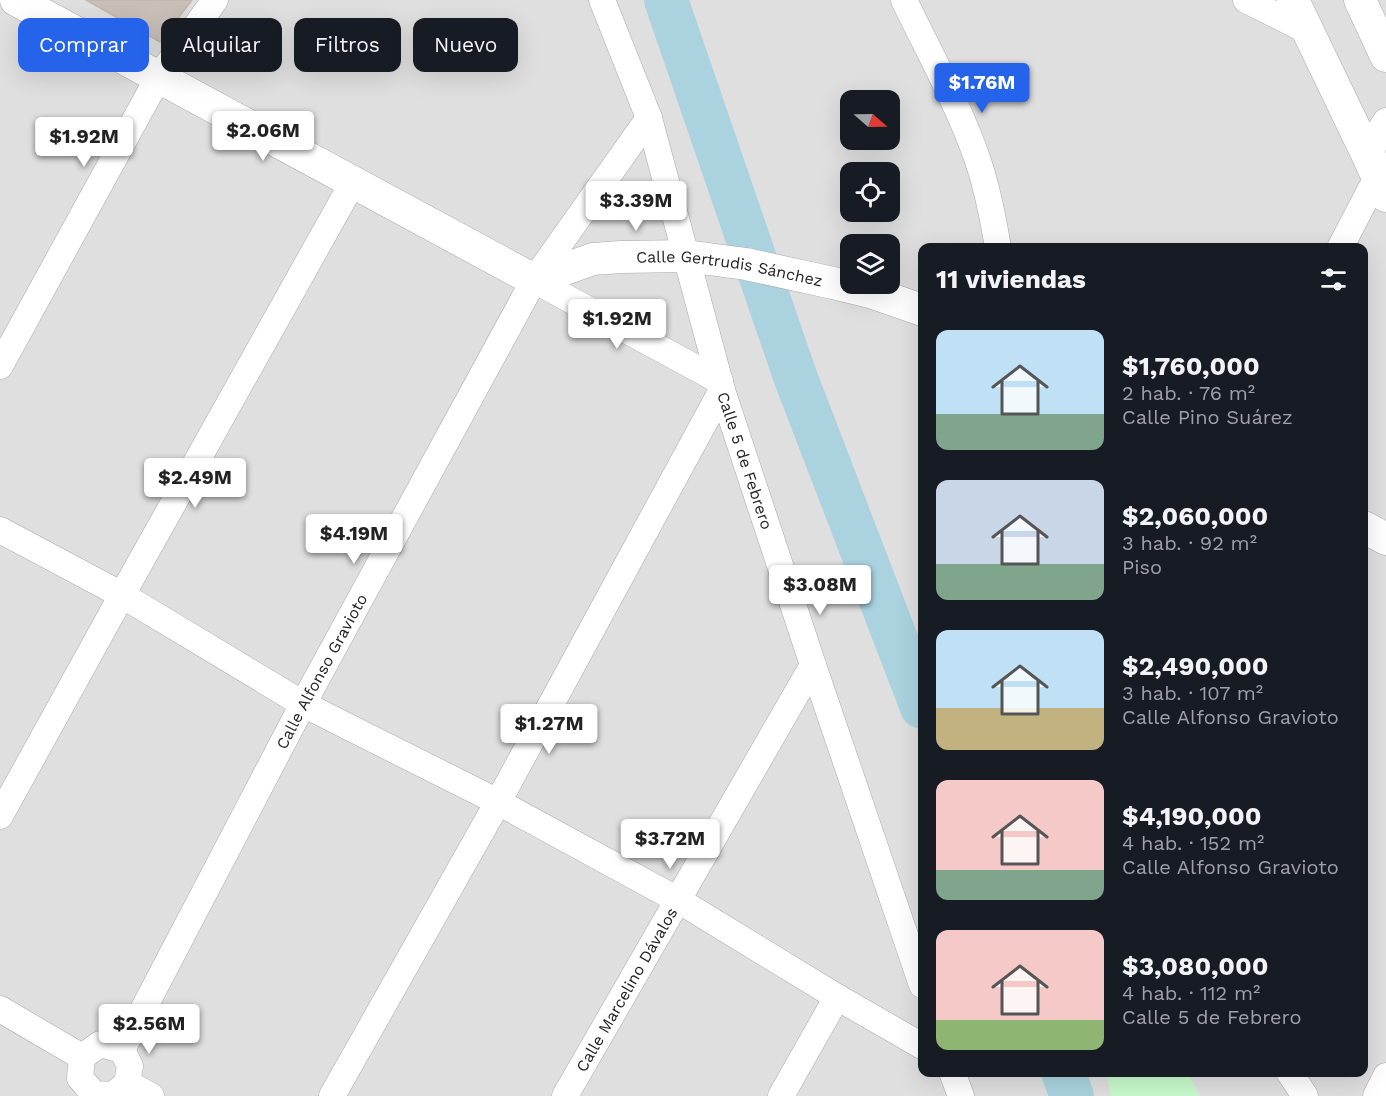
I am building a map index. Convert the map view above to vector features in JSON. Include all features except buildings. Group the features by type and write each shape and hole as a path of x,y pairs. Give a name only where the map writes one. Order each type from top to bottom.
{"street":[{"path":"16,0 534,280 721,386 498,802 332,1096"},
{"path":"0,366 158,78 215,0"},
{"name":"Calle 5 de Febrero","path":"602,0 649,118 721,386 918,973"},
{"path":"904,0 978,159 993,216 997,243"},
{"path":"1246,0 1308,31"},
{"path":"1293,0 1383,183"},
{"path":"1360,0 1386,56"},
{"name":"Calle Alfonso Gravioto","path":"122,1050 303,704 534,280 649,118"},
{"path":"1383,183 1372,150 1377,133 1386,121"},
{"path":"0,816 353,182"},
{"path":"1343,243 1383,183"},
{"name":"Calle Gertrudis Sánchez","path":"534,280 593,259 686,256 746,264 833,283 870,292 918,309"},
{"path":"1368,529 1386,539"},
{"path":"0,530 122,594 303,704 498,802 678,900 918,1044"},
{"name":"Calle Marcelino Dávalos","path":"565,1096 813,665"},
{"path":"781,1096 837,997"},
{"path":"0,1009 82,1057"},
{"path":"100,1044 122,1050 130,1066 127,1083 113,1095 94,1095 80,1078 82,1057 100,1044"},
{"path":"1376,1096 1386,1076"},
{"path":"954,1077 961,1096"},
{"path":"1292,1077 1305,1096"},
{"path":"127,1083 152,1096"}],"shaded area":[{"path":"0,0 1386,0 1386,1096 0,1096"}],"green space":[{"path":"1108,1077 1190,1077 1200,1096 1111,1096"}],"waterway":[{"path":"666,0 795,376 918,697"},
{"path":"1065,1077 1072,1096"}]}
